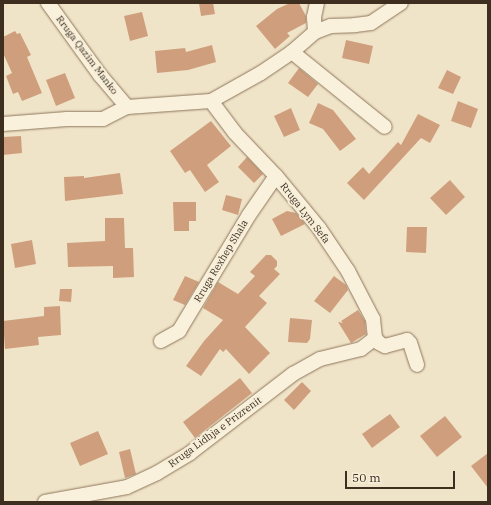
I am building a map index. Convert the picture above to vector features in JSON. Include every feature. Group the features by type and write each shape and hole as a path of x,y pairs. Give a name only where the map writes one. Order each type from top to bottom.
{"street":[{"name":"Rruga Qazim Manko","path":"48,3 100,75 127,107"},
{"path":"315,32 314,17 317,3"},
{"path":"3,124 67,118 103,119 127,107 211,101 261,73 292,52 315,32 331,26 355,26 371,22 401,3"},
{"path":"292,52 385,127"},
{"name":"Rruga Lym Sefa","path":"211,101 235,133 276,176 319,228 348,271 373,319 375,338"},
{"name":"Rruga Rexhep Shala","path":"161,341 179,330 249,215 276,176"},
{"path":"375,338 379,343 385,346 406,340 410,343 418,365"},
{"name":"Rruga Lidhja e Prizrenit","path":"45,502 127,487 157,473 190,453 293,374 320,359 361,349 375,338"}],"building":[{"path":"199,3 213,3 215,14 201,16"},
{"path":"290,3 299,3 306,16 306,23 287,33 290,36 275,49 256,26 277,9"},
{"path":"142,12 148,36 130,41 124,16"},
{"path":"15,31 17,34 20,33 31,55 27,57 42,93 22,101 18,92 13,94 6,76 12,73 3,53 3,37"},
{"path":"346,40 373,46 369,64 342,58"},
{"path":"212,45 216,62 188,70 157,73 155,51 185,48 186,52"},
{"path":"299,68 318,84 308,97 288,83"},
{"path":"447,70 461,77 453,94 438,88"},
{"path":"65,73 75,98 56,106 46,80"},
{"path":"458,101 478,109 471,128 451,121"},
{"path":"318,103 333,110 356,139 340,151 323,129 309,123"},
{"path":"291,108 300,130 284,137 274,116"},
{"path":"418,114 440,125 430,143 421,138 364,200 347,183 363,167 369,174 398,142 401,145"},
{"path":"211,121 231,146 207,165 219,182 205,192 190,170 185,173 170,151"},
{"path":"21,136 22,153 3,155 3,137"},
{"path":"247,157 263,174 254,183 238,167"},
{"path":"120,173 123,194 65,201 64,177 84,176 84,178"},
{"path":"450,180 465,197 446,215 430,198"},
{"path":"226,195 242,199 238,215 222,210"},
{"path":"173,202 196,202 196,221 189,221 189,231 174,231"},
{"path":"287,211 296,213 305,224 281,236 272,219"},
{"path":"105,218 124,218 125,248 133,248 134,277 113,278 113,266 68,267 67,243 105,241"},
{"path":"407,227 427,227 426,253 406,252"},
{"path":"32,240 36,264 15,268 11,244"},
{"path":"266,255 271,255 277,261 277,266 274,269 280,274 259,296 267,303 245,327 270,353 249,374 226,349 223,352 220,349 201,376 186,366 204,341 223,320 203,308 218,282 238,294 255,276 250,272"},
{"path":"185,276 199,282 185,305 173,300"},
{"path":"334,276 346,285 348,290 330,313 314,301"},
{"path":"60,289 72,289 71,302 59,301"},
{"path":"60,306 61,335 38,337 39,345 5,349 3,321 44,316 44,307"},
{"path":"358,310 365,321 366,334 351,343 338,322 343,323 341,321"},
{"path":"290,318 312,320 310,339 307,343 288,342"},
{"path":"240,378 252,393 195,438 183,422"},
{"path":"302,382 311,391 294,410 284,400"},
{"path":"390,414 400,427 372,448 362,434"},
{"path":"445,416 462,437 437,457 420,436"},
{"path":"98,431 108,454 80,466 70,443"},
{"path":"130,449 136,474 125,478 119,452"},
{"path":"488,453 488,488 471,466"}]}
